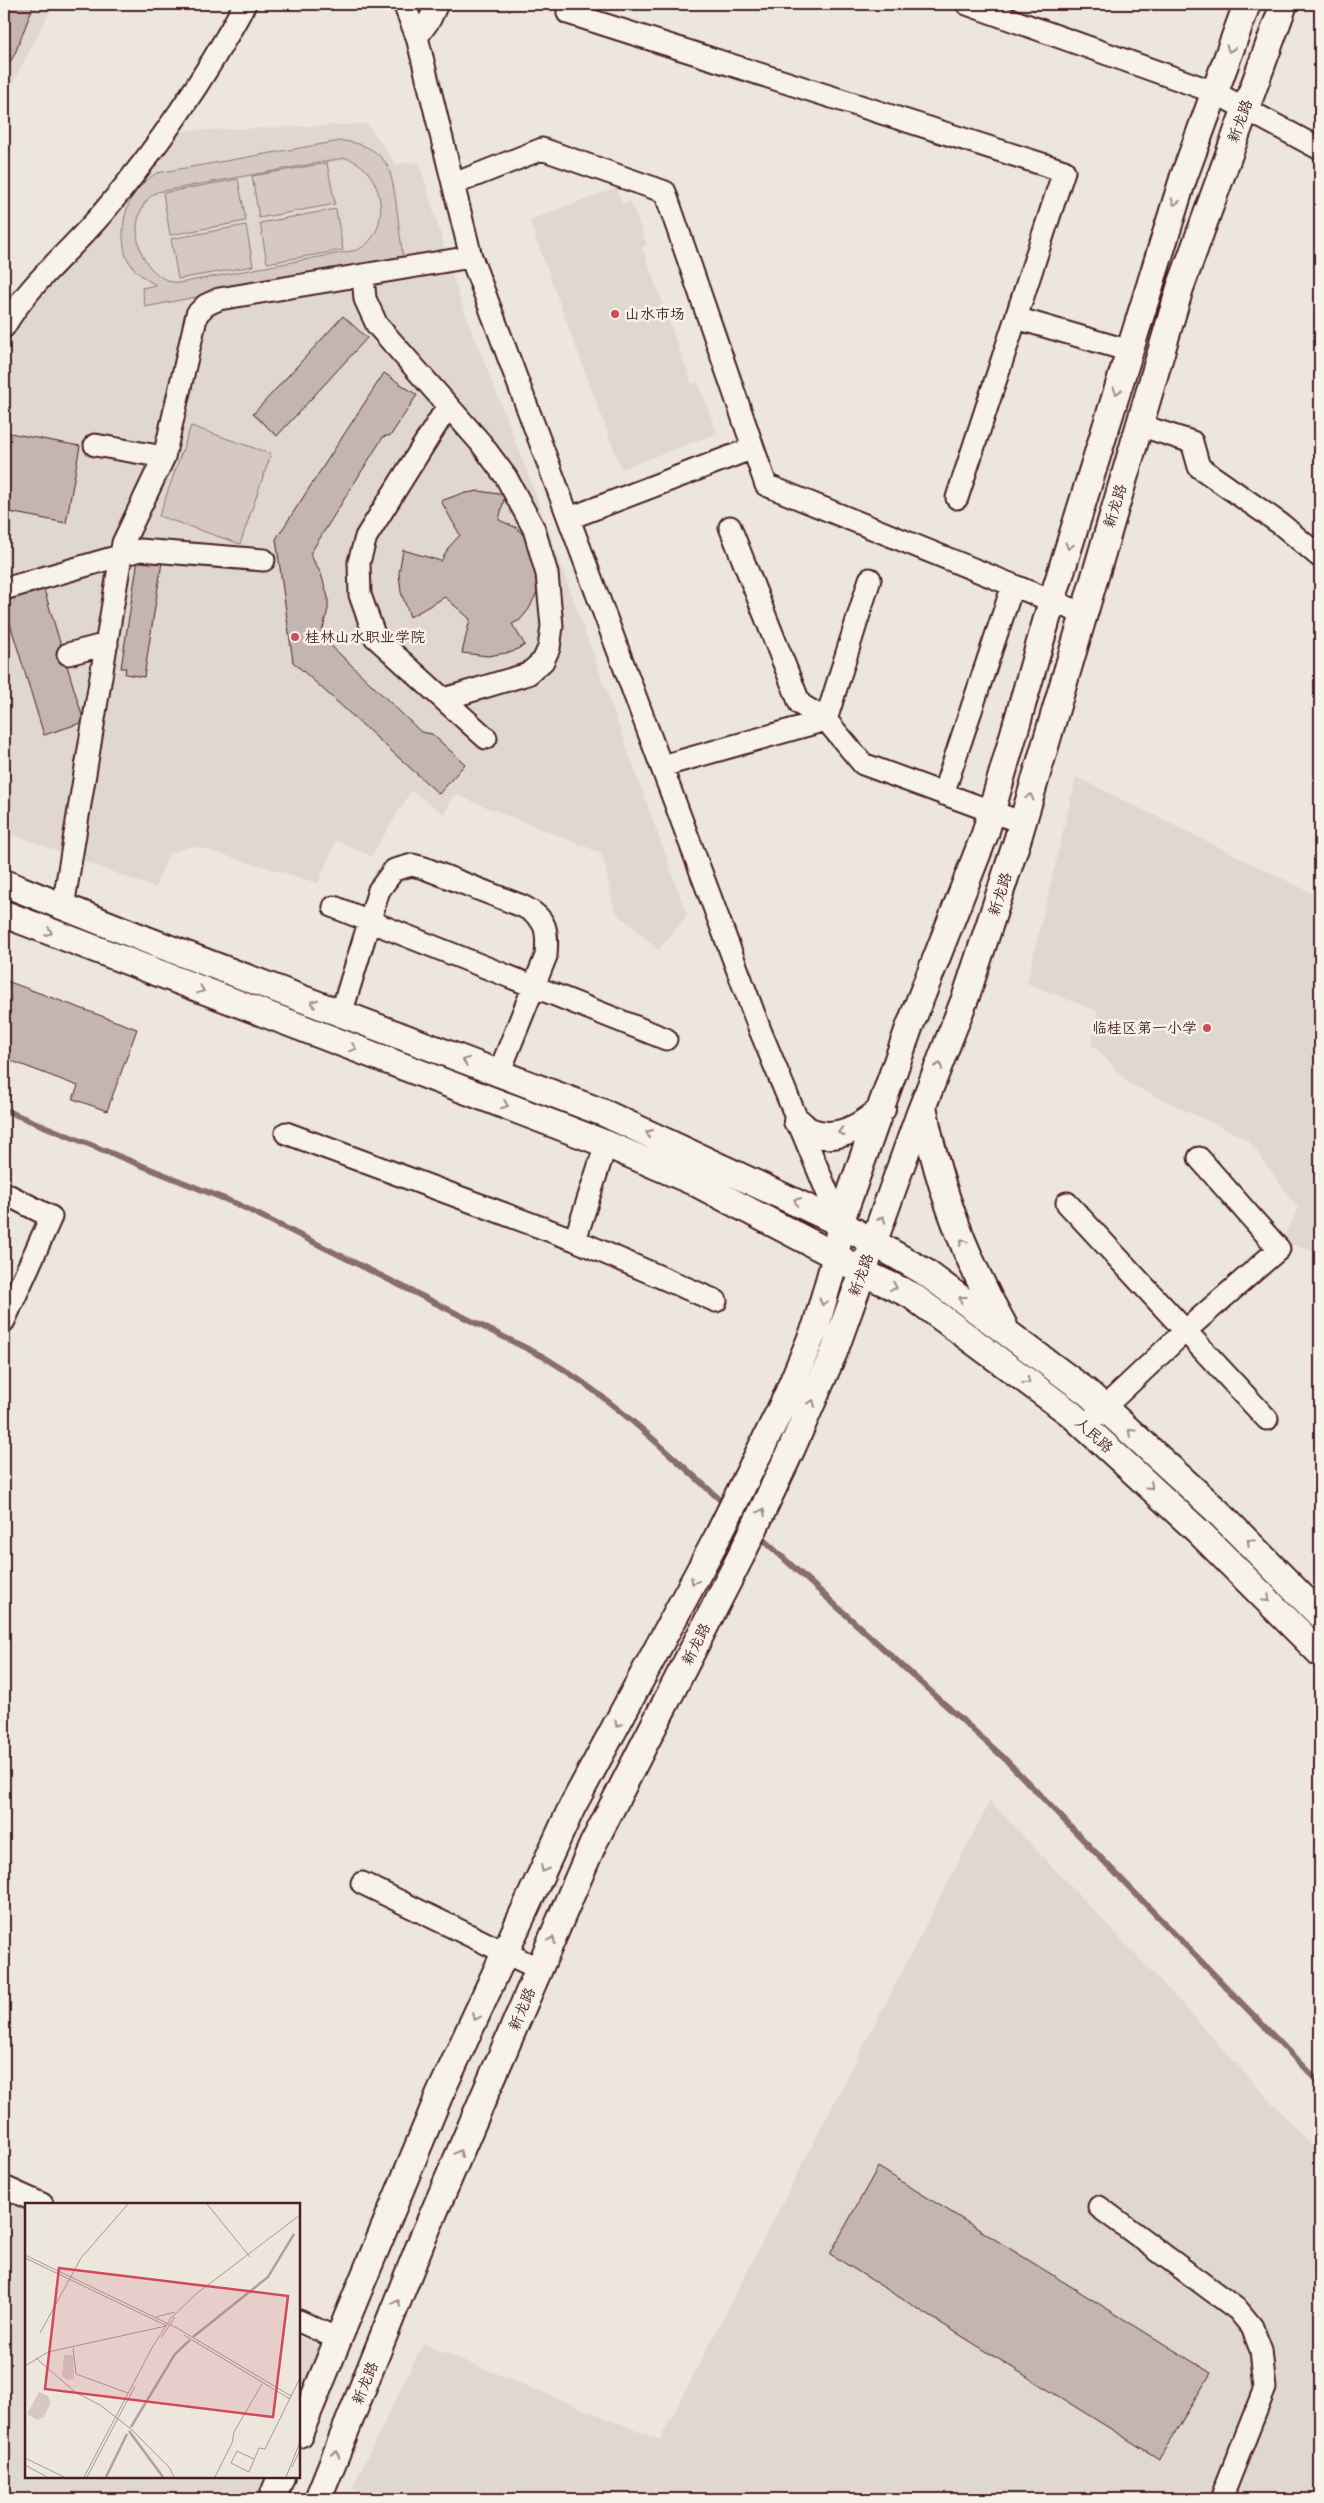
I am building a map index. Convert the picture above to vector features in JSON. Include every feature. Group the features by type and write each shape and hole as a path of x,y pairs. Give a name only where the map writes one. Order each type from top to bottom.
{"main road":[{"name":"新龙路","path":"300,2432 440,2096 572,1807 716,1538 786,1398 816,1326 836,1256 840,1223 882,1109 909,1028 985,834 1052,601 1183,179 1247,4"},
{"name":"新龙路","path":"318,2499 422,2240 593,1844 741,1556 792,1448 834,1352 923,1106 966,996 1022,823 1180,288 1284,4"},
{"name":"人民路","path":"4,883 341,1014 604,1113 840,1223 925,1272 1087,1392 1217,1511 1320,1615"},
{"name":"人民路","path":"4,914 606,1144 694,1182 836,1256 862,1272 911,1295 1070,1413 1198,1531 1320,1653"},
{"path":"923,1106 928,1133 955,1224 987,1297 1008,1333"},
{"path":"797,1121 809,1131 834,1135 864,1124 882,1109"},
{"path":"272,2499 281,2478"}],"street":[{"path":"4,327 35,284 105,210 140,166 210,65 244,4"},
{"path":"404,4 417,37 454,184 470,258 570,518 760,1030 840,1223"},
{"path":"417,37 430,20 437,4"},
{"path":"572,4 568,13 1064,171 957,498"},
{"path":"967,4 1214,92 1320,149"},
{"path":"454,184 542,149 665,192 766,485 1084,614"},
{"path":"63,907 121,554 126,533 164,457 197,314 206,305 219,299 470,258"},
{"path":"363,276 366,299 377,326 480,442 506,477 534,528 548,574 552,626 549,648 543,661 528,674 444,699"},
{"path":"1016,318 1130,351"},
{"path":"448,406 366,537 359,562 360,594 375,637 486,738"},
{"path":"1139,425 1192,442 1199,467 1282,525 1320,557"},
{"path":"95,445 164,457"},
{"path":"570,518 753,448"},
{"path":"730,526 800,704 826,720 863,764 1022,823"},
{"path":"4,589 140,550 264,560"},
{"path":"826,720 870,579"},
{"path":"943,794 1013,585"},
{"path":"68,654 107,644"},
{"path":"662,766 826,720"},
{"path":"341,1014 379,890 394,870 412,865 424,868 522,906 540,917 547,940 546,956 498,1073"},
{"path":"334,906 666,1039"},
{"path":"286,1133 575,1240 716,1301"},
{"path":"575,1240 606,1144"},
{"path":"1084,1426 1185,1331 1279,1249 1199,1158"},
{"path":"4,1193 51,1217 4,1321"},
{"path":"1066,1203 1267,1419"},
{"path":"362,1883 539,1969"},
{"path":"4,2187 40,2203"},
{"path":"1099,2207 1238,2310 1252,2327 1262,2350 1265,2388 1221,2499"},
{"path":"300,2321 338,2340"}],"shaded area":[{"path":"4,4 54,4 4,99"},
{"name":"桂林山水职业学院","path":"367,124 396,164 419,162 460,300 531,482 687,915 658,950 615,911 602,853 454,794 444,814 411,791 371,856 336,841 318,883 194,846 169,853 155,888 7,832 4,812 4,361 23,314 178,131"},
{"path":"340,141 360,144 373,150 387,165 393,183 403,256 145,307 142,288 156,285 140,275 128,260 124,249 123,228 127,209 135,192 157,173","holes":["345,158 358,164 369,173 376,186 380,201 380,216 377,230 369,241 357,250 179,283 165,279 153,270 144,258 139,244 137,229 139,215 146,202 157,192"]},
{"path":"327,163 335,204 259,218 252,176"},
{"path":"238,179 246,221 170,235 163,193"},
{"name":"山水市场","path":"616,188 622,204 630,201 647,245 642,247 692,384 698,382 717,433 621,469 529,220"},
{"path":"336,209 343,250 267,263 260,223"},
{"path":"246,225 253,266 178,279 171,239"},
{"path":"191,426 271,454 240,544 159,516"},
{"name":"临桂区第一小学","path":"1076,777 1316,895 1320,886 1320,1253 1282,1242 1298,1208 1248,1140 1130,1084 1092,1045 1097,1011 1027,983"},
{"path":"990,1801 1179,2001 1320,2155 1320,2499 370,2499 352,2488 423,2344 660,2440"},
{"path":"4,2201 25,2211 25,2478 276,2478 267,2499 4,2499"},
{"path":"300,2337 327,2349 300,2416"}],"building":[{"path":"4,4 34,4 16,51 11,61 4,67"},
{"path":"343,316 367,338 277,436 253,414"},
{"path":"384,373 417,395 391,435 383,437 310,554 321,574 328,597 328,609 321,636 421,732 432,734 465,764 439,794 293,662 276,539"},
{"path":"4,432 80,446 66,523 4,511"},
{"path":"479,491 505,495 499,520 517,528 529,542 539,588 529,609 520,620 512,624 525,645 512,652 488,656 462,653 470,619 445,597 410,617 401,592 399,573 403,550 441,561 449,547 460,535 441,501 460,494"},
{"path":"138,559 162,562 144,677 125,674 126,668 121,668"},
{"path":"43,586 84,722 44,735 4,604 4,598"},
{"path":"4,980 137,1029 107,1111 73,1099 78,1086 4,1058"},
{"path":"878,2167 1211,2373 1159,2459 830,2254"}],"waterway":[{"path":"4,1110 237,1204 544,1357 617,1408 727,1506"},
{"path":"758,1535 1003,1757 1320,2084"}],"place":[{"name":"山水市场","path":"615,314"},
{"name":"桂林山水职业学院","path":"295,637"},
{"name":"临桂区第一小学","path":"1207,1028"}]}
